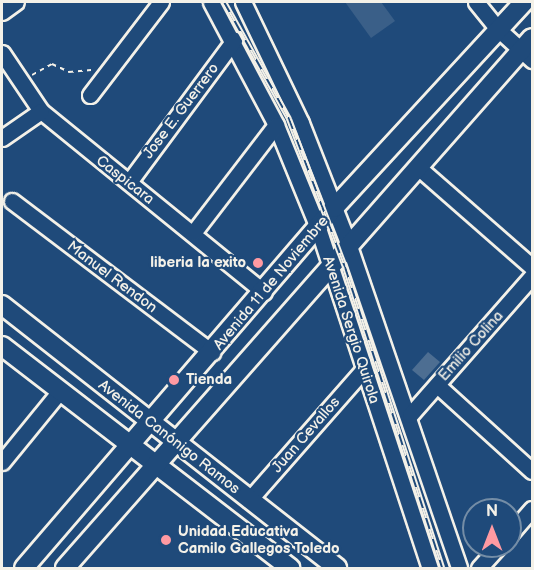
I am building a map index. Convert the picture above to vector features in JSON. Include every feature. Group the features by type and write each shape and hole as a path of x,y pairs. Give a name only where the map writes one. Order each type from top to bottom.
{"main road":[{"name":"Avenida 11 de Noviembre","path":"24,568 334,208 524,2"},
{"name":"Avenida 11 de Noviembre","path":"65,568 348,243 529,50"},
{"name":"Avenida Canónigo Ramos","path":"2,305 337,568"},
{"name":"Avenida Canónigo Ramos","path":"2,346 290,568"}],"street":[{"path":"2,12 16,2"},
{"path":"90,95 161,2"},
{"name":"Avenida Sergio Quirola","path":"211,2 234,40 276,125 318,228 429,568"},
{"name":"Avenida Sergio Quirola","path":"243,2 301,123 348,243 410,415 459,568"},
{"path":"477,2 499,30 529,50"},
{"name":"Jose E. Guerrero","path":"129,182 234,40"},
{"name":"Caspicara","path":"2,53 41,111 264,292"},
{"path":"2,138 41,111"},
{"path":"193,233 276,125"},
{"path":"419,168 532,267"},
{"name":"Manuel Rendon","path":"12,201 212,352"},
{"name":"Emilio Colina","path":"410,415 532,276"},
{"name":"Juan Cevallos","path":"249,500 364,369"},
{"path":"437,384 532,471"},
{"path":"2,462 60,391"},
{"path":"522,520 532,509"}],"path":[{"path":"21,82 52,64 69,72 108,71"}],"shaded area":[{"path":"345,2 381,2 395,21 371,38"}],"building":[{"path":"428,352 440,362 424,380 412,370"}],"railway":[{"path":"224,2 289,119 345,267 442,568"}],"place":[{"name":"liberia la exito","path":"258,263"},
{"name":"Tienda","path":"174,380"},
{"name":"Unidad Educativa Camilo Gallegos Toledo","path":"166,540"}]}
